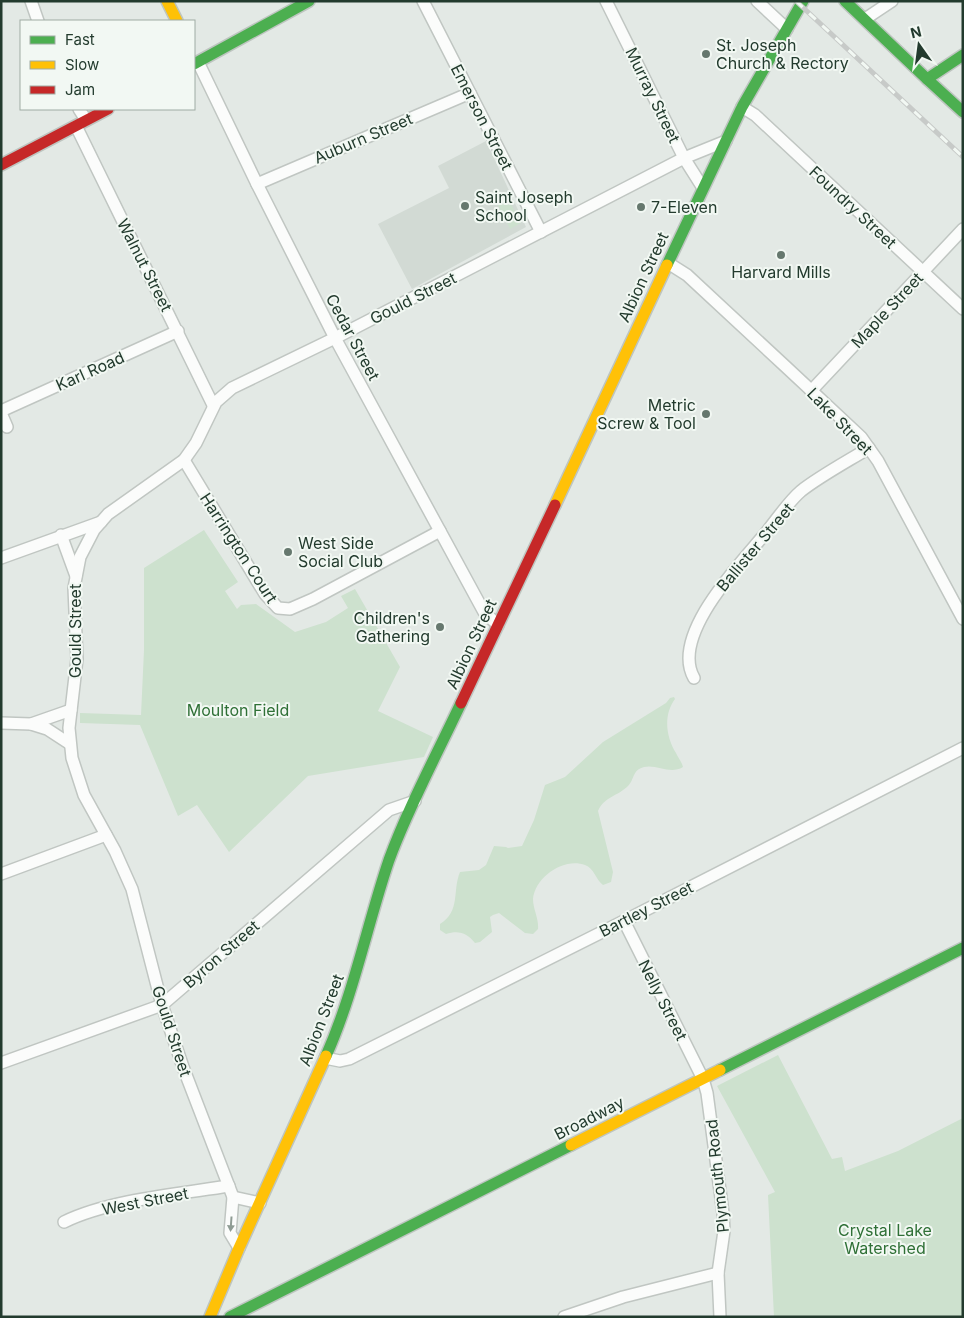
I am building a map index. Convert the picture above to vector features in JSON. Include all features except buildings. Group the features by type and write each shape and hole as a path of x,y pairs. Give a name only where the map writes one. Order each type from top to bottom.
{"main road":[{"path":"167,1 176,20"},
{"path":"195,60 309,1"},
{"name":"Albion Street","path":"210,1317 239,1248 326,1058 349,1000 385,869 415,801 742,106 803,1"},
{"path":"845,1 963,112"},
{"path":"927,79 963,55"},
{"path":"1,164 106,110"},
{"name":"Broadway","path":"230,1317 963,948"}],"street":[{"path":"30,1 38,20"},
{"name":"Emerson Street","path":"423,1 541,232"},
{"name":"Murray Street","path":"606,1 684,158 703,188"},
{"path":"757,1 787,29"},
{"path":"865,20 892,1"},
{"name":"Cedar Street","path":"195,60 335,338 484,612 498,625"},
{"name":"Auburn Street","path":"257,184 470,93"},
{"name":"Foundry Street","path":"742,106 756,115 963,309"},
{"name":"Walnut Street","path":"79,110 81,123 213,405"},
{"name":"Gould Street","path":"239,1248 230,1233 231,1191 183,1067 162,1005 132,889 120,861 79,784 70,744 71,710 77,659 74,600 76,576 85,546 101,522 116,508 184,460 196,443 213,405 225,392 335,338 684,158 726,141"},
{"name":"Maple Street","path":"811,390 963,229"},
{"name":"Lake Street","path":"668,263 687,275 811,390 869,448 878,461 963,619"},
{"name":"Karl Road","path":"7,427 1,412 178,331"},
{"name":"Ballister Street","path":"694,678 688,655 706,609 720,587 799,493 869,448"},
{"name":"Harrington Court","path":"184,460 265,594 278,608 290,610 440,531"},
{"path":"1,558 101,522"},
{"path":"61,535 76,576"},
{"path":"31,724 71,710"},
{"path":"1,723 31,724 47,730 70,744"},
{"name":"Bartley Street","path":"326,1058 340,1061 349,1059 963,748"},
{"name":"Byron Street","path":"1,1063 162,1005 389,810 415,801"},
{"path":"1,874 106,835"},
{"name":"Nelly Street","path":"624,921 703,1079"},
{"name":"Plymouth Road","path":"703,1079 710,1108 724,1213 724,1231 718,1273 720,1317"},
{"path":"231,1191 260,1203"},
{"name":"West Street","path":"64,1222 88,1213 126,1203 231,1191"},
{"path":"564,1317 622,1297 718,1273"}],"shaded area":[{"name":"Saint Joseph School","path":"486,141 526,227 412,289 378,224 449,188 438,166"}],"green space":[{"path":"507,197 521,223 510,229 497,203"},
{"name":"Moulton Field","path":"204,530 238,582 225,591 237,609 241,605 256,604 295,632 326,622 348,608 341,596 355,589 400,667 378,711 433,737 424,757 308,776 229,852 197,805 178,816 140,725 80,723 80,713 141,715 144,650 144,568"},
{"path":"674,697 675,699 667,719 667,726 670,740 683,767 673,770 649,766 640,768 628,786 607,800 598,811 613,872 611,882 603,885 593,871 585,865 577,863 560,866 545,876 535,891 533,903 538,929 533,934 525,933 499,913 490,917 492,932 480,942 475,943 462,933 446,934 440,930 440,924 451,913 460,872 479,870 486,865 494,846 508,848 522,846 534,820 545,785 565,777 603,742"},
{"name":"Crystal Lake Watershed","path":"778,1055 832,1159 842,1157 845,1171 898,1151 963,1118 963,1317 774,1317 768,1195 775,1192 717,1086"}],"railway":[{"path":"796,1 963,157"}],"traffic: fast":[{"path":"195,63 309,1"},
{"path":"667,265 742,107 803,1"},
{"path":"845,1 927,79 963,55"},
{"path":"927,79 963,112"},
{"path":"326,1056 345,1008 389,860 414,801 461,703"},
{"path":"720,1070 963,948"},
{"path":"230,1317 571,1145"}],"traffic: slow":[{"path":"167,1 176,20"},
{"path":"555,505 667,265"},
{"path":"210,1317 239,1248 326,1056"},
{"path":"571,1145 720,1070"}],"traffic: jam":[{"path":"1,165 106,110"},
{"path":"461,703 555,505"}],"place":[{"name":"St. Joseph Church & Rectory","path":"706,54"},
{"name":"Saint Joseph School","path":"465,206"},
{"name":"7-Eleven","path":"641,207"},
{"name":"Harvard Mills","path":"781,255"},
{"name":"Metric Screw & Tool","path":"706,414"},
{"name":"West Side Social Club","path":"288,552"},
{"name":"Children's Gathering","path":"440,627"}]}
